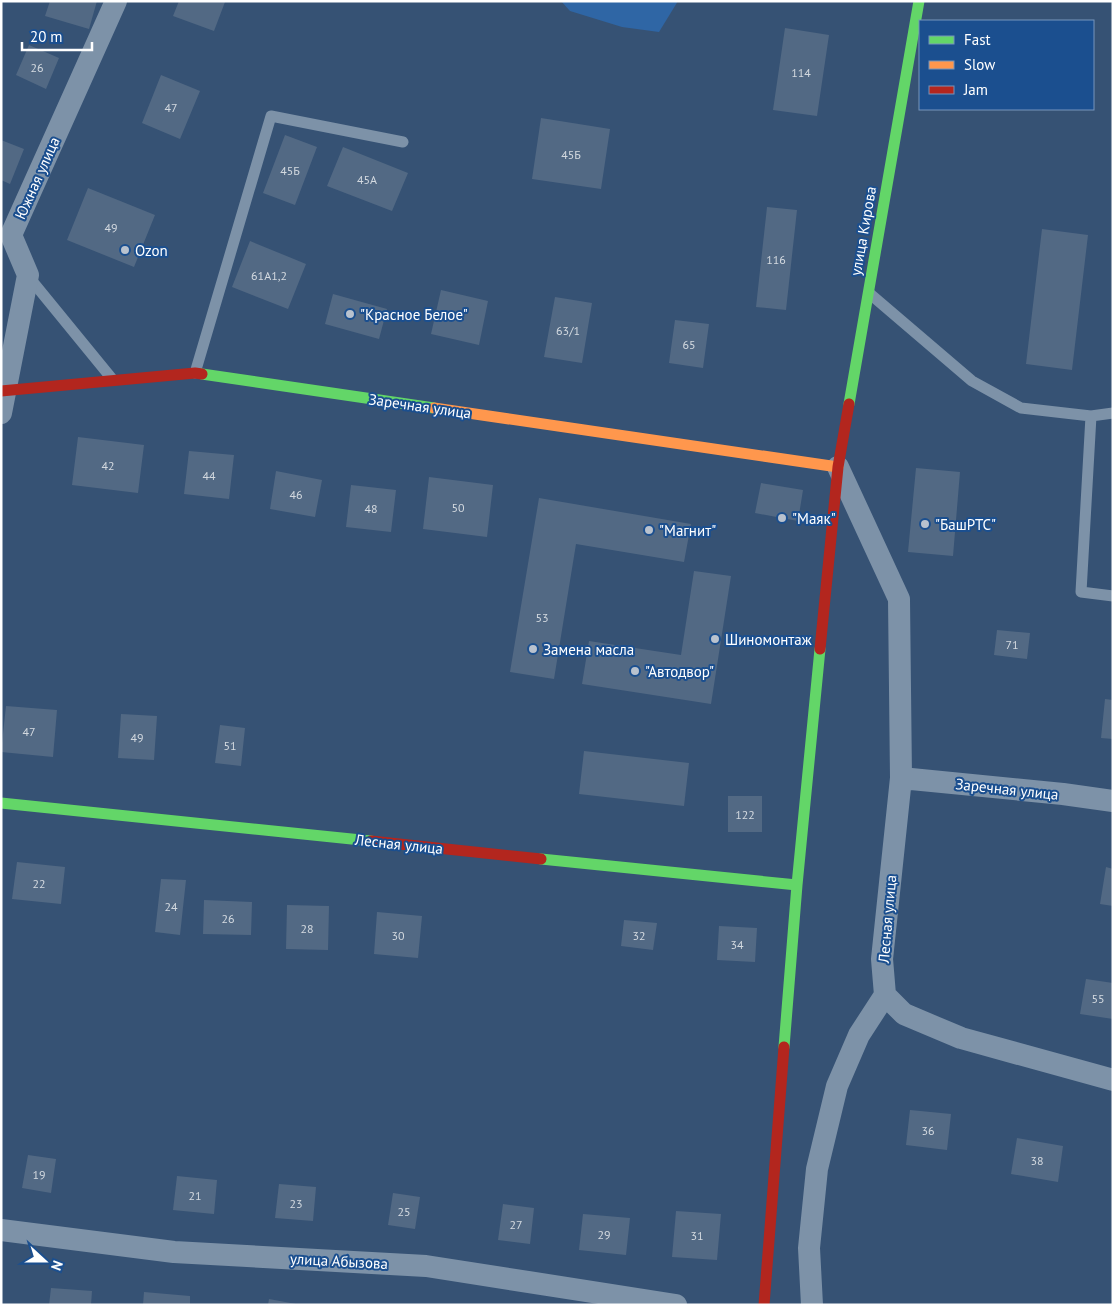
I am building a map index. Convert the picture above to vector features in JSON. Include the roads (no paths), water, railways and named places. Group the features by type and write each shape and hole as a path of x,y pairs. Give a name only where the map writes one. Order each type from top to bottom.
{"street":[{"name":"Южная улица","path":"28,275 11,236 116,1"},
{"name":"улица Кирова","path":"764,1305 797,885 838,467 919,1"},
{"path":"3,398 28,275"},
{"name":"Заречная улица","path":"3,398 114,381 196,373 838,467"},
{"name":"Лесная улица","path":"838,467 899,599 901,778 882,959 885,995"},
{"name":"Заречная улица","path":"901,778 1063,794 1113,801"},
{"name":"Лесная улица","path":"1,803 797,885"},
{"path":"812,1305 810,1248 817,1170 837,1086 859,1035 885,995 904,1014 961,1038 1113,1080"},
{"name":"улица Абызова","path":"1,1230 174,1252 426,1266 676,1305"}],"lane":[{"path":"196,373 270,116 403,142"},
{"path":"28,275 114,381"},
{"path":"868,292 972,381 1021,408 1091,416 1113,413"},
{"path":"1091,416 1081,592 1113,596"}],"place":[{"name":"Ozon","path":"125,250"},
{"name":"\"Красное Белое\"","path":"350,314"},
{"name":"\"Маяк\"","path":"782,518"},
{"name":"\"БашРТС\"","path":"925,524"},
{"name":"\"Магнит\"","path":"649,530"},
{"name":"Шиномонтаж","path":"715,639"},
{"name":"Замена масла","path":"533,649"},
{"name":"\"Автодвор\"","path":"635,671"}]}
